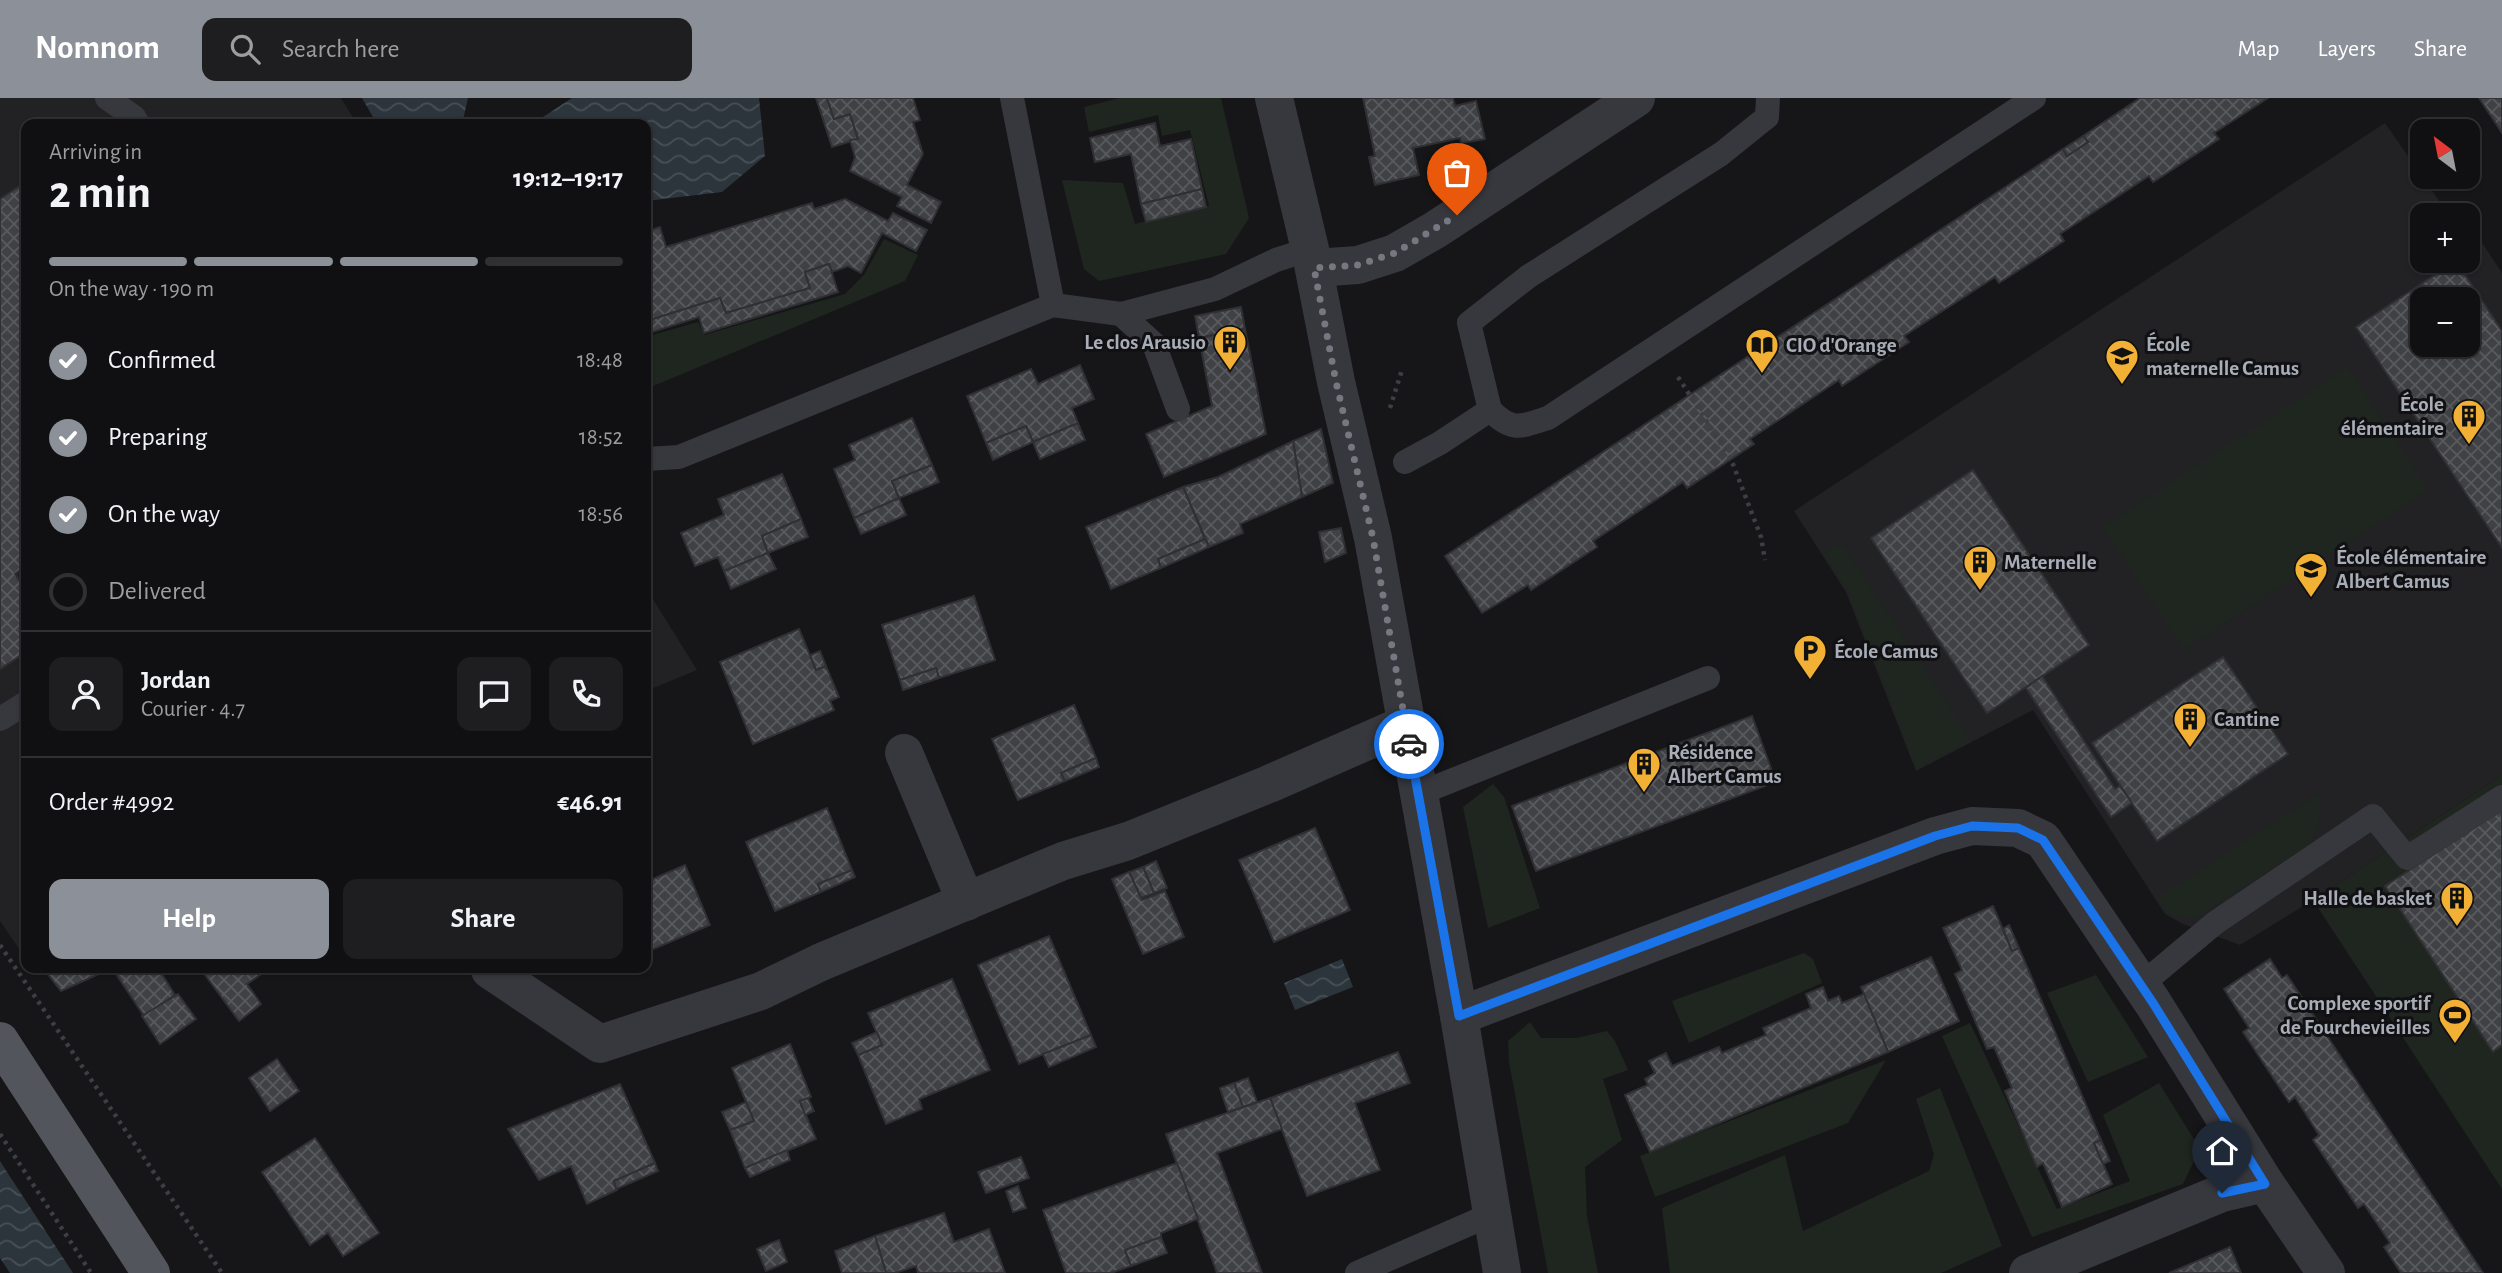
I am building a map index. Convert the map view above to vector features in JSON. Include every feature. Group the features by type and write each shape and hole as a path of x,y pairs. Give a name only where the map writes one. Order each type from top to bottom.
{"main road":[{"path":"0,1041 151,1273"}],"street":[{"path":"1274,98 1373,538 1502,1273"},
{"path":"1312,258 1358,265 1395,253 1435,230 1636,98"},
{"path":"494,973 600,1044 761,990 821,962 1063,861 1128,841 1406,724"},
{"path":"904,753 966,902"},
{"path":"1459,1016 1935,836 1972,826 2018,828 2043,840 2141,985 2265,1184 2326,1273"},
{"path":"2028,1273 2222,1193 2265,1184"}],"lane":[{"path":"107,98 135,119"},
{"path":"1012,98 1053,304"},
{"path":"1768,98 1766,117 1721,154 1529,276 1469,323 1490,410 1504,424 1524,426 1548,418 2034,98"},
{"path":"651,459 679,457 1053,304 1121,314 1215,289 1276,260 1312,258"},
{"path":"1121,314 1154,344 1178,409"},
{"path":"1405,462 1490,410"},
{"path":"1418,794 1708,678"},
{"path":"0,719 21,706"},
{"path":"2141,985 2215,923 2373,816 2407,858 2502,797"},
{"path":"1357,1273 1492,1214"}],"path":[{"path":"1674,370 1731,459 1761,537 1765,560"},
{"path":"0,945 222,1273"},
{"path":"0,1134 91,1273"}],"shaded area":[{"path":"0,98 341,98 354,119 21,119 21,952 0,921"},
{"path":"1119,98 1221,98 1249,218 1226,254 1099,281 1084,269 1062,180 1123,183 1135,224 1209,206 1190,130 1162,136 1158,115 1089,132 1084,107"},
{"path":"2385,123 2410,159 2410,189 2431,189 2441,203 2410,203 2410,273 2480,273 2481,241 2502,273 2502,775 2240,945 2183,924 2165,914 2033,710 1916,771 1846,592 1794,511"},
{"path":"884,239 918,255 905,281 651,387 651,336 698,322 704,335 845,294 864,275"},
{"path":"2347,367 2428,490 2184,650 2103,527"},
{"path":"1839,544 1958,721 1969,742 1916,768 1848,591 1824,552"},
{"path":"651,596 697,670 651,689"},
{"name":"Complexe sportif de Fourchevieilles","path":"2502,775 2502,1189 2313,900"},
{"path":"1493,784 1504,797 1540,908 1488,928 1463,807"},
{"path":"2319,794 2319,821 2309,845 2194,919 2167,914 2157,898"},
{"path":"1804,953 1813,959 1822,983 1689,1043 1672,1001"},
{"path":"2096,975 2148,1057 2088,1082 2047,993"},
{"path":"1530,1022 1541,1038 1576,1038 1607,1031 1615,1041 1628,1070 1603,1079 1622,1140 1585,1167 1587,1216 1598,1273 1548,1273 1509,1062 1508,1041"},
{"path":"1970,1023 2057,1209 2130,1181 2103,1115 2159,1083 2200,1149 2183,1184 2032,1237 1942,1036"},
{"path":"1886,1060 1848,1123 1655,1197 1640,1156"},
{"path":"1940,1088 2002,1246 1941,1273 1670,1273 1662,1208 1785,1155 1803,1231 1929,1171 1934,1154 1916,1099"}],"water":[{"path":"362,98 468,98 463,119 374,119"},
{"path":"572,98 759,98 765,156 722,192 651,200 651,119 541,119"},
{"path":"1342,959 1353,987 1295,1010 1284,983"},
{"path":"0,1161 73,1273 10,1273 0,1258"}],"building":[{"path":"816,98 827,98 834,119 850,114 858,139 832,147"},
{"path":"827,98 913,98 920,120 913,122 923,154 907,185 941,202 931,223 897,206 902,197 850,171 855,157 850,140 858,139 850,114 834,119"},
{"path":"1363,98 1453,98 1455,106 1476,101 1485,139 1461,143 1460,138 1413,148 1419,175 1375,185 1369,157 1375,156"},
{"path":"2140,98 2268,98 2214,133 2219,139 2153,182 2149,176 2060,234 2064,241 1999,283 1995,277 1904,336 1909,342 1842,386 1839,380 1750,439 1754,444 1687,488 1683,482 1593,541 1597,547 1531,590 1528,585 1482,613 1445,556 2063,149 2067,156 2088,142 2083,136"},
{"path":"2479,98 2502,98 2502,133"},
{"path":"1155,123 1160,146 1191,139 1202,189 1141,204 1131,154 1095,162 1090,138"},
{"path":"2083,136 2088,142 2067,156 2063,149"},
{"path":"21,185 21,570 15,574 21,583 21,655 0,669 0,199"},
{"path":"1202,189 1206,207 1146,222 1141,204"},
{"path":"845,199 888,221 893,213 927,230 916,251 882,233 861,273 848,266 832,272 829,264 805,272 810,288 726,313 720,298 651,320 651,230 660,227 666,247 812,203 814,209"},
{"path":"829,264 838,292 704,333 699,317 651,332 651,320 720,298 726,313 810,288 805,272"},
{"name":"École élémentaire","path":"2438,273 2464,273 2473,287 2417,287"},
{"name":"École élémentaire","path":"2410,291 2410,357 2480,357 2480,298 2502,331 2502,548 2356,327"},
{"path":"1241,307 1245,329 1199,338 1195,316"},
{"name":"Le clos Arausio","path":"1245,329 1266,434 1164,477 1146,434 1212,406 1199,338"},
{"path":"1080,365 1094,399 1072,408 1078,423 1033,442 1026,426 986,443 967,396 1031,369 1038,384"},
{"path":"912,418 932,465 892,481 899,498 854,518 834,469 855,460 849,445"},
{"path":"1078,423 1085,440 1040,459 1033,442"},
{"path":"1026,426 1033,442 993,460 986,443"},
{"path":"1321,429 1333,483 1302,497 1293,441"},
{"path":"1293,441 1302,497 1240,524 1243,533 1209,547 1183,487 1218,477"},
{"path":"932,465 939,482 899,498 892,481"},
{"name":"Maternelle","path":"1973,470 2089,645 1987,713 1871,538"},
{"path":"782,474 801,519 762,536 768,553 724,571 718,557 695,566 681,533 724,515 718,499"},
{"path":"1183,487 1205,539 1158,559 1161,568 1111,589 1086,527"},
{"path":"899,498 906,515 861,534 854,518"},
{"path":"801,519 808,537 768,553 762,536"},
{"path":"1341,528 1346,553 1325,562 1319,532"},
{"path":"1205,539 1209,547 1161,568 1158,559"},
{"path":"768,553 776,569 731,589 724,571"},
{"path":"974,596 995,660 939,678 936,668 900,680 882,625"},
{"path":"799,629 816,670 826,666 839,697 830,701 834,710 753,744 720,662"},
{"path":"820,651 826,666 816,670 810,655"},
{"name":"Cantine","path":"2223,657 2288,754 2157,841 2092,743"},
{"path":"936,668 939,678 903,690 900,680"},
{"path":"2042,676 2115,789 2120,786 2132,803 2111,817 2026,688"},
{"path":"1074,705 1096,758 1061,773 1065,781 1018,800 992,739"},
{"name":"Résidence Albert Camus","path":"1752,716 1776,782 1536,871 1512,806"},
{"path":"1096,758 1099,767 1065,781 1061,773"},
{"path":"827,808 852,870 818,884 821,892 775,911 746,842"},
{"name":"Halle de basket","path":"2502,810 2502,1045 2493,1052 2385,886"},
{"path":"1315,828 1350,910 1274,942 1239,860"},
{"path":"1156,861 1167,888 1154,893 1143,867"},
{"path":"685,865 710,925 651,950 651,880"},
{"path":"1143,867 1154,893 1141,898 1129,872"},
{"path":"852,870 855,877 821,892 818,884"},
{"path":"1129,872 1142,900 1165,891 1184,937 1143,954 1112,879"},
{"path":"1993,906 2012,951 2019,948 2101,1140 2094,1143 2112,1184 2062,1207 2043,1163 2037,1167 2005,1091 2012,1088 1994,1047 1987,1049 1955,974 1962,970 1943,928"},
{"path":"2009,925 2019,948 2012,951 2003,929"},
{"path":"1049,936 1091,1035 1019,1064 978,965"},
{"path":"1931,957 1959,1021 1888,1052 1861,987"},
{"path":"2270,959 2282,978 2287,975 2483,1273 2401,1273 2384,1247 2390,1243 2364,1204 2358,1208 2313,1140 2319,1135 2295,1097 2289,1102 2243,1032 2249,1028 2224,989"},
{"path":"47,973 101,973 61,991"},
{"path":"115,973 161,973 175,995 144,1016"},
{"path":"204,973 263,973 247,984 261,1004 239,1021"},
{"path":"952,979 990,1070 919,1099 922,1109 886,1124 858,1055 882,1045 868,1013"},
{"path":"1823,987 1828,1001 1839,996 1842,1003 1864,994 1888,1052 1650,1152 1625,1095 1648,1085 1645,1079 1655,1073 1649,1061 1666,1053 1672,1066 1719,1047 1722,1053 1766,1035 1763,1028 1811,1008 1806,994"},
{"path":"178,994 196,1019 160,1044 142,1016"},
{"path":"877,1032 882,1045 858,1055 852,1043"},
{"path":"1091,1035 1096,1047 1049,1067 1043,1054"},
{"path":"790,1044 811,1097 800,1101 816,1139 745,1168 730,1130 754,1121 732,1068"},
{"path":"1398,1052 1410,1083 1355,1103 1380,1170 1307,1196 1270,1098"},
{"path":"277,1059 299,1091 270,1111 249,1078"},
{"path":"1248,1078 1257,1102 1243,1107 1234,1083"},
{"path":"1234,1083 1243,1107 1228,1112 1220,1088"},
{"path":"620,1084 655,1163 614,1181 617,1190 587,1204 571,1166 539,1180 508,1129"},
{"path":"808,1098 814,1111 805,1115 800,1101"},
{"path":"1270,1098 1282,1129 1217,1153 1262,1273 1217,1273 1166,1134"},
{"path":"746,1102 754,1121 730,1130 722,1112"},
{"path":"315,1138 379,1233 343,1256 328,1233 310,1245 262,1172"},
{"path":"2101,1140 2110,1161 2103,1164 2094,1143"},
{"path":"787,1150 790,1160 750,1177 745,1168"},
{"path":"1021,1157 1029,1178 986,1193 978,1172"},
{"path":"655,1163 658,1171 616,1189 614,1181"},
{"path":"1177,1163 1198,1219 1161,1233 1161,1237 1125,1250 1131,1266 1111,1273 1066,1273 1043,1210"},
{"path":"1018,1186 1026,1208 1013,1212 1006,1191"},
{"path":"944,1213 954,1242 989,1229 1005,1273 918,1273 916,1266 886,1273 875,1236"},
{"path":"875,1236 886,1273 842,1273 835,1251"},
{"path":"1161,1237 1167,1253 1131,1266 1125,1250"},
{"path":"779,1240 787,1262 766,1271 757,1249"},
{"path":"2230,1247 2241,1273 2169,1273"}],"way so far":[{"path":"1409,744 1373,538 1336,382 1314,268 1358,265 1395,253 1457,215"}],"place":[{"name":"Le clos Arausio","path":"1230,372"},
{"name":"CIO d'Orange","path":"1762,375"},
{"name":"École maternelle Camus","path":"2122,386"},
{"name":"École élémentaire","path":"2469,446"},
{"name":"Maternelle","path":"1980,592"},
{"name":"École élémentaire Albert Camus","path":"2311,599"},
{"name":"École Camus","path":"1810,681"},
{"name":"Cantine","path":"2190,749"},
{"name":"Résidence Albert Camus","path":"1644,794"},
{"name":"Halle de basket","path":"2457,928"},
{"name":"Complexe sportif de Fourchevieilles","path":"2455,1045"}],"route":[{"path":"1409,744 1459,1016 1935,836 1972,826 2018,828 2043,840 2153,1003 2265,1184 2222,1193"}]}
